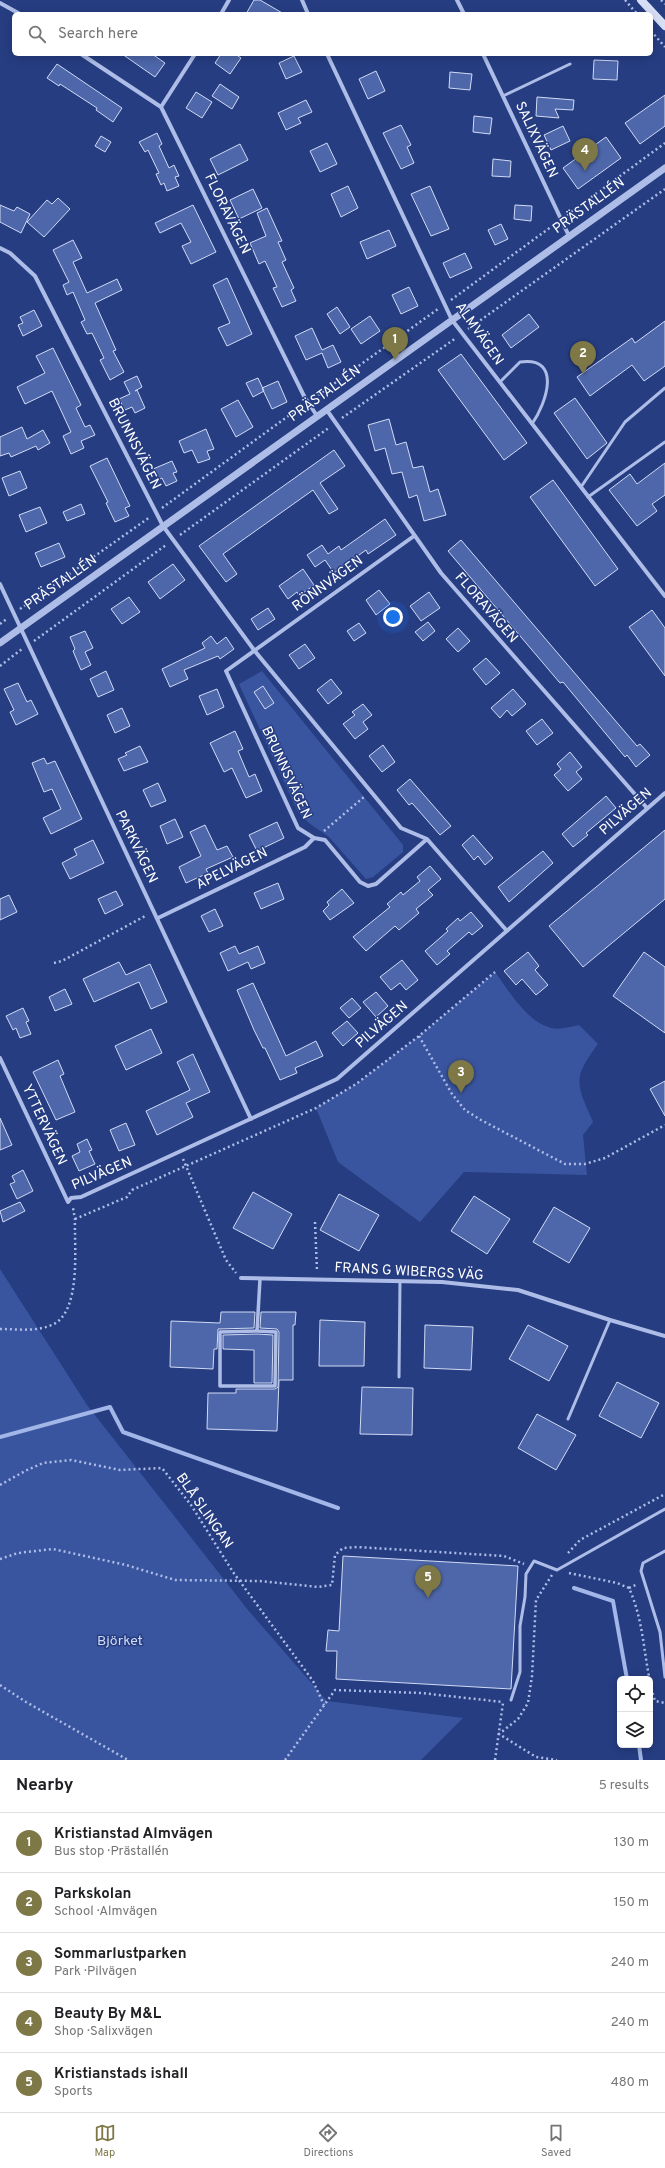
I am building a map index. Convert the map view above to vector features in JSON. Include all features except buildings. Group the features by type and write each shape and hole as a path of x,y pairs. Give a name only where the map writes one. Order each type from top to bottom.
{"main road":[{"path":"641,0 652,12"},
{"path":"653,13 665,26"}],"street":[{"path":"221,12 229,0"},
{"path":"302,0 307,12"},
{"path":"457,0 463,12"},
{"path":"0,3 16,12"},
{"name":"FLORAVÄGEN","path":"84,56 161,107 308,402 318,416"},
{"path":"161,107 194,56"},
{"name":"ALMVÄGEN","path":"328,56 452,320 665,596"},
{"name":"SALIXVÄGEN","path":"484,56 569,236"},
{"name":"PRÄSTALLÉN","path":"0,642 665,168"},
{"name":"BRUNNSVÄGEN","path":"0,248 10,253 36,276 163,526 254,650 401,828 427,840 507,931"},
{"name":"FLORAVÄGEN","path":"326,409 441,573 647,808"},
{"name":"RÖNNVÄGEN","path":"254,650 414,536"},
{"name":"PARKVÄGEN","path":"0,584 155,911 251,1119"},
{"name":"BRUNNSVÄGEN","path":"254,650 226,671 298,828 314,838 325,840 360,882 368,886 376,884 427,840"},
{"name":"PILVÄGEN","path":"70,1200 81,1197 337,1080 665,793"},
{"name":"APELVÄGEN","path":"158,918 305,847 314,838"},
{"name":"YTTERVÄGEN","path":"0,1058 70,1200"},
{"name":"FRANS G WIBERGS VÄG","path":"241,1278 442,1282 518,1290 665,1336"},
{"path":"257,1331 260,1278"},
{"path":"257,1331 276,1332 275,1386 220,1386 220,1332 257,1331"}],"lane":[{"path":"503,96 570,64"},
{"path":"500,382 520,362 536,363 543,367 547,373 548,384 538,415 532,424"},
{"path":"581,487 625,422 665,388"},
{"path":"588,496 665,442"},
{"path":"399,1378 400,1281"},
{"path":"568,1419 610,1320"},
{"path":"511,1700 520,1672 520,1626 525,1597 526,1574 534,1561 557,1570 665,1509"},
{"path":"665,1551 644,1562 641,1571 660,1632 665,1677"}],"path":[{"path":"624,0 634,12"},
{"path":"661,0 665,4"},
{"path":"653,33 665,47"},
{"path":"0,624 445,304 665,143"},
{"path":"314,838 371,791"},
{"path":"54,963 62,961 155,911"},
{"path":"419,1036 452,1094 465,1110 565,1164 585,1164 605,1158 665,1125"},
{"path":"180,1152 226,1260 241,1278"},
{"path":"0,1329 33,1330 53,1324 65,1313 73,1297 75,1219 70,1200"},
{"path":"315,1222 317,1280"},
{"name":"BLÅ SLINGAN","path":"0,1485 43,1463 71,1460 120,1470 162,1468 191,1505 233,1572 313,1681 324,1705"},
{"path":"499,1734 518,1719 528,1704 532,1676 536,1600 545,1583 580,1540 665,1494"},
{"path":"0,1559 18,1553 53,1550 126,1566 175,1580 260,1581 318,1587 332,1585 335,1555 343,1548 357,1547 504,1556 523,1563 529,1568"},
{"path":"557,1570 617,1582 629,1588 637,1606 644,1634 655,1702 665,1703"},
{"path":"0,1685 26,1702 128,1760"},
{"path":"285,1760 335,1690 421,1693 503,1702 511,1700"},
{"path":"494,1760 503,1702"},
{"path":"499,1734 536,1757 557,1760"}],"green space":[{"path":"262,671 403,845 403,852 373,877 366,879 329,837 309,823 298,812 239,684"},
{"path":"495,972 518,1004 532,1018 548,1027 556,1029 579,1025 598,1044 584,1065 579,1082 583,1098 593,1122 583,1135 587,1175 464,1172 420,1222 338,1162 316,1108 356,1084 419,1036"},
{"name":"Björket","path":"0,1269 87,1405 248,1610 327,1701 463,1718 421,1760 0,1760"}],"waterway":[{"path":"0,1437 110,1407 123,1432 338,1508"},
{"path":"574,1588 613,1601 626,1676"},
{"path":"639,1748 641,1760"}],"place":[{"name":"Beauty By M&L","path":"585,171"},
{"name":"Kristianstad Almvägen","path":"395,360"},
{"name":"Parkskolan","path":"583,374"},
{"name":"Sommarlustparken","path":"461,1093"},
{"name":"Kristianstads ishall","path":"428,1598"}]}
